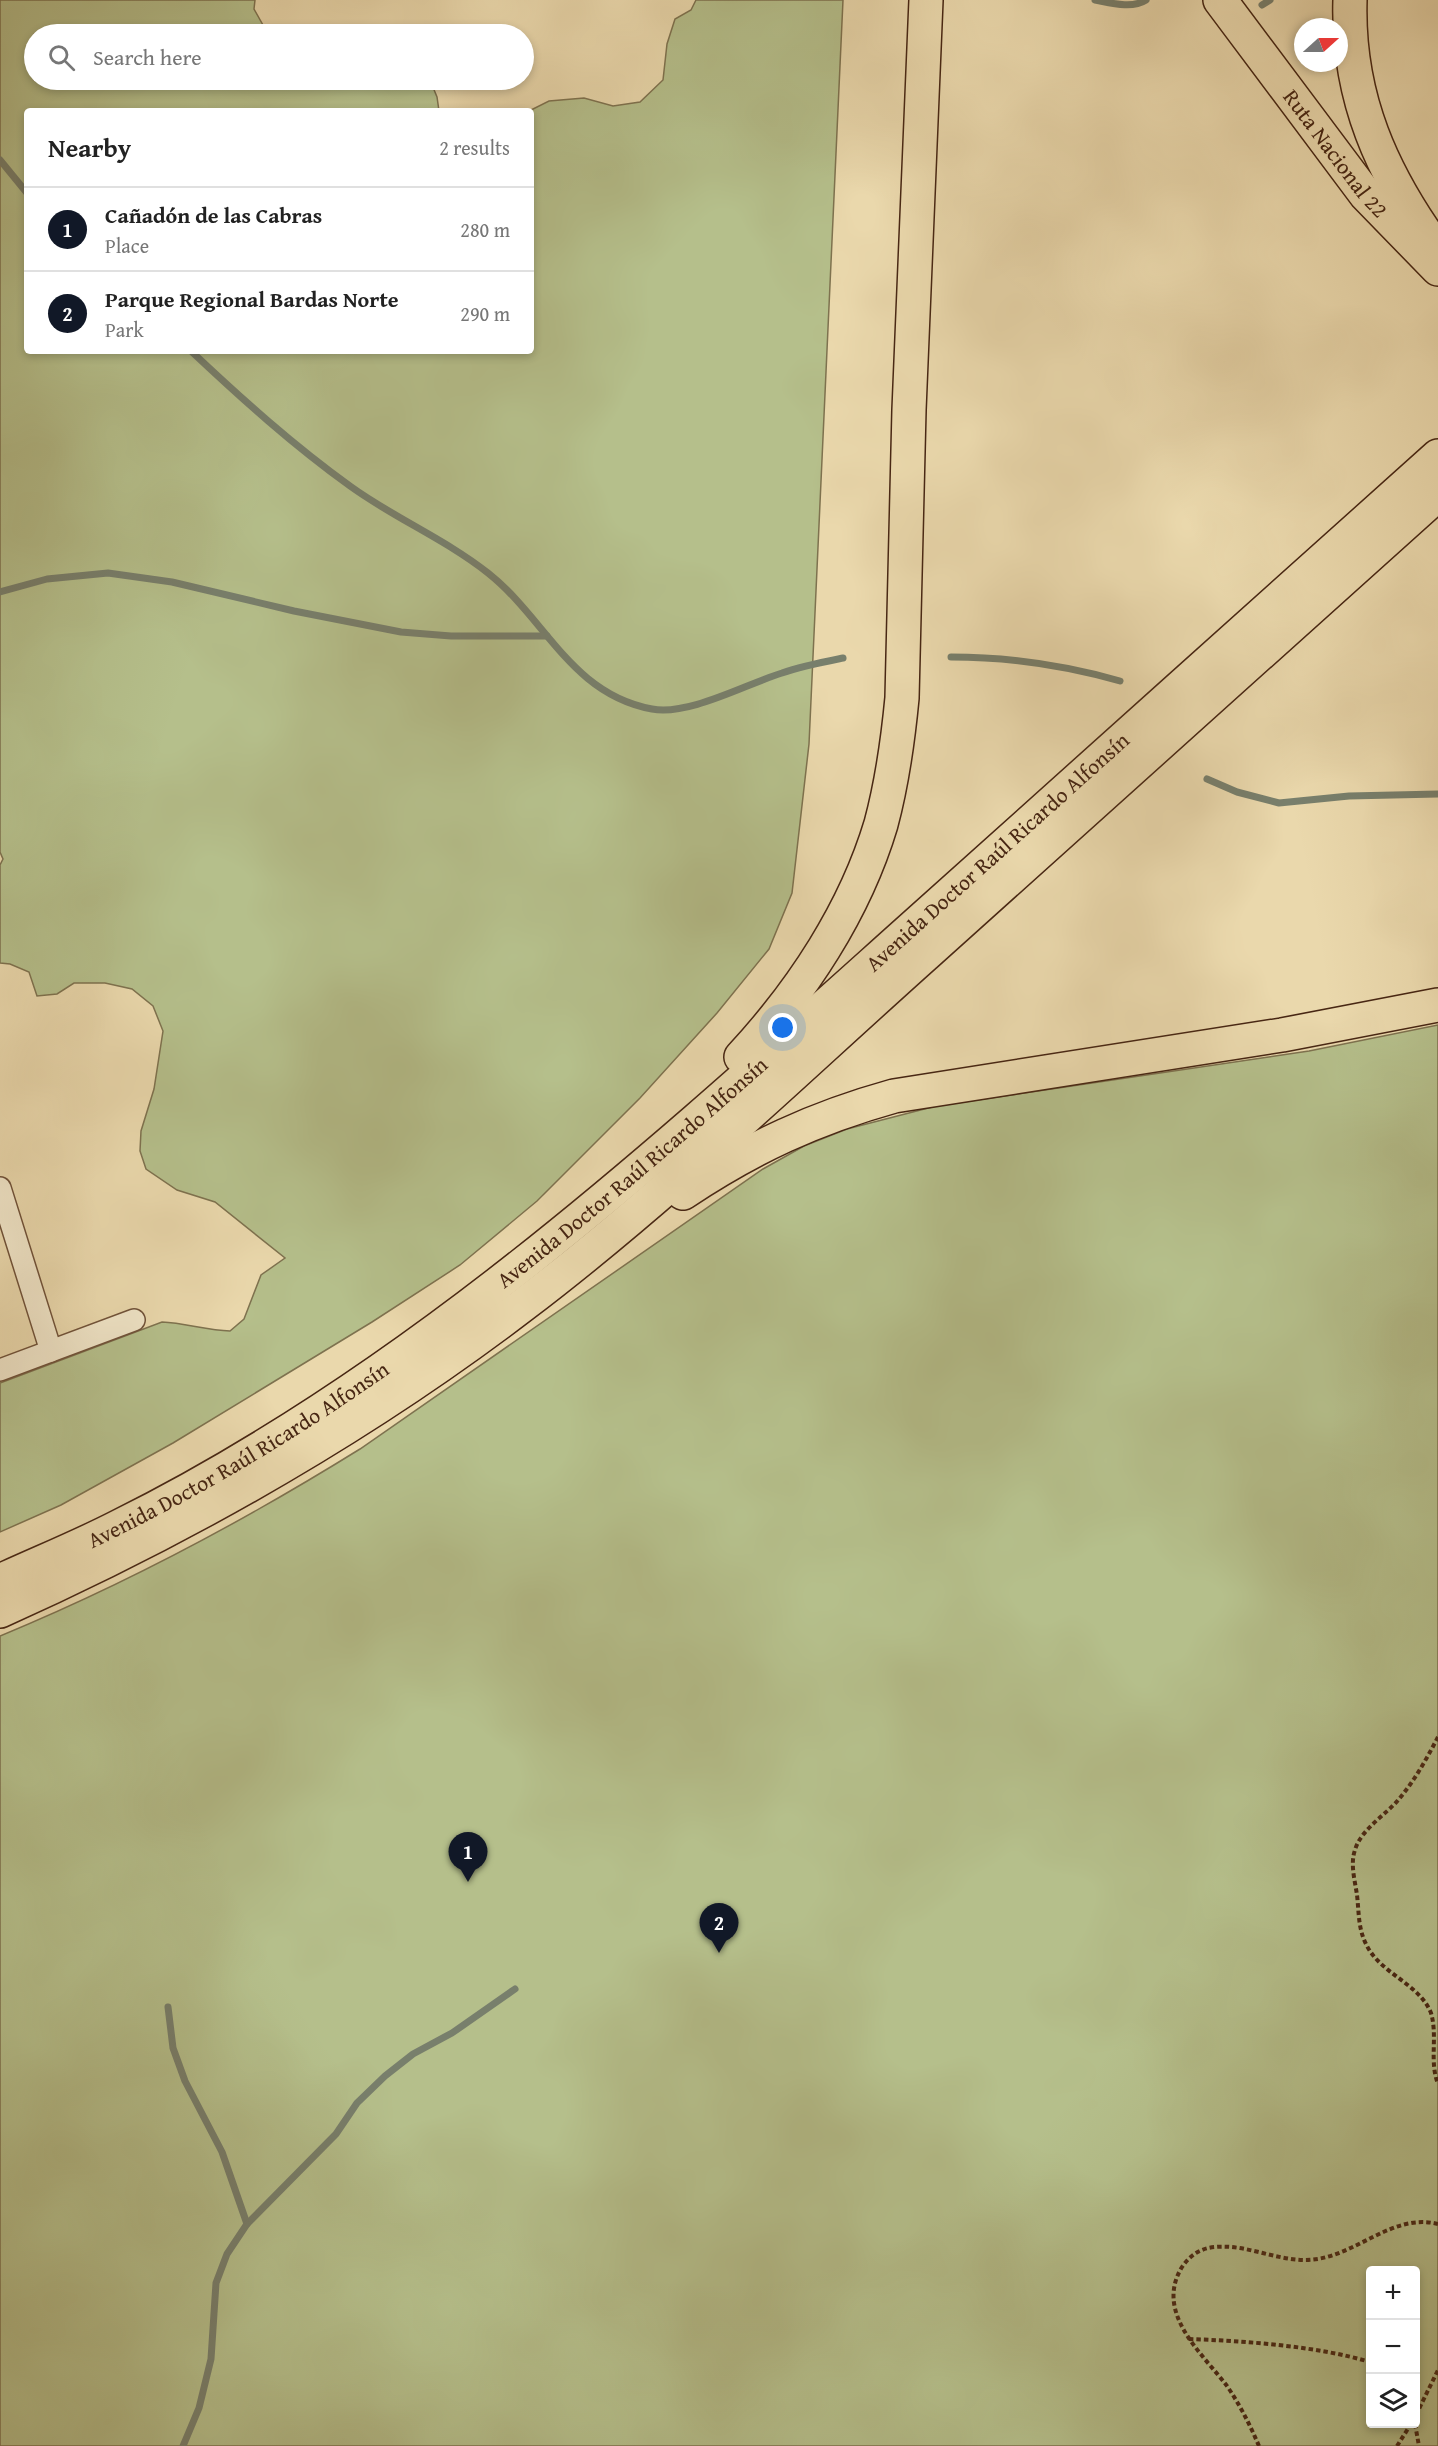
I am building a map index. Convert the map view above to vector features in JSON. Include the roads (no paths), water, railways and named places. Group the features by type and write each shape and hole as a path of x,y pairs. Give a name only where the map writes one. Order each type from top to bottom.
{"highway":[{"path":"618,1187 762,1034 787,1003 833,933 852,897 881,823 896,750 902,698 909,410 926,0"},
{"name":"Ruta Nacional 22","path":"1220,0 1366,195 1438,269"},
{"path":"1350,0 1352,62 1372,132 1399,195 1438,251"},
{"name":"Avenida Doctor Raúl Ricardo Alfonsín","path":"0,1581 118,1527 288,1429 447,1321 618,1187 741,1081 1438,456"},
{"name":"Avenida Doctor Raúl Ricardo Alfonsín","path":"0,1611 138,1546 258,1482 388,1400 522,1306 688,1167 1438,494"},
{"path":"522,1306 723,1167 763,1144 846,1109 950,1085 1282,1035 1438,1005"}],"street":[{"path":"0,1188 51,1351"},
{"path":"0,1370 135,1320"}],"waterway":[{"path":"1095,0 1128,5 1146,0"},
{"path":"1262,5 1270,0"},
{"path":"0,160 24,189"},
{"path":"194,354 268,421 329,470 367,498 488,573 508,591 580,672 600,688 624,701 652,709 683,708 790,671 843,658"},
{"path":"0,592 47,579 108,573 172,582 294,611 401,632 451,636 547,636"},
{"path":"951,657 994,658 1037,663 1078,670 1120,681"},
{"path":"1207,779 1237,792 1279,803 1349,796 1438,794"},
{"path":"183,2446 199,2408 211,2359 216,2283 227,2254 247,2224 336,2134 357,2103 385,2076 413,2054 452,2033 515,1989"},
{"path":"168,2007 173,2048 185,2081 222,2152 247,2224"}],"place":[{"name":"Cañadón de las Cabras","path":"468,1882"},
{"name":"Parque Regional Bardas Norte","path":"719,1953"}]}
